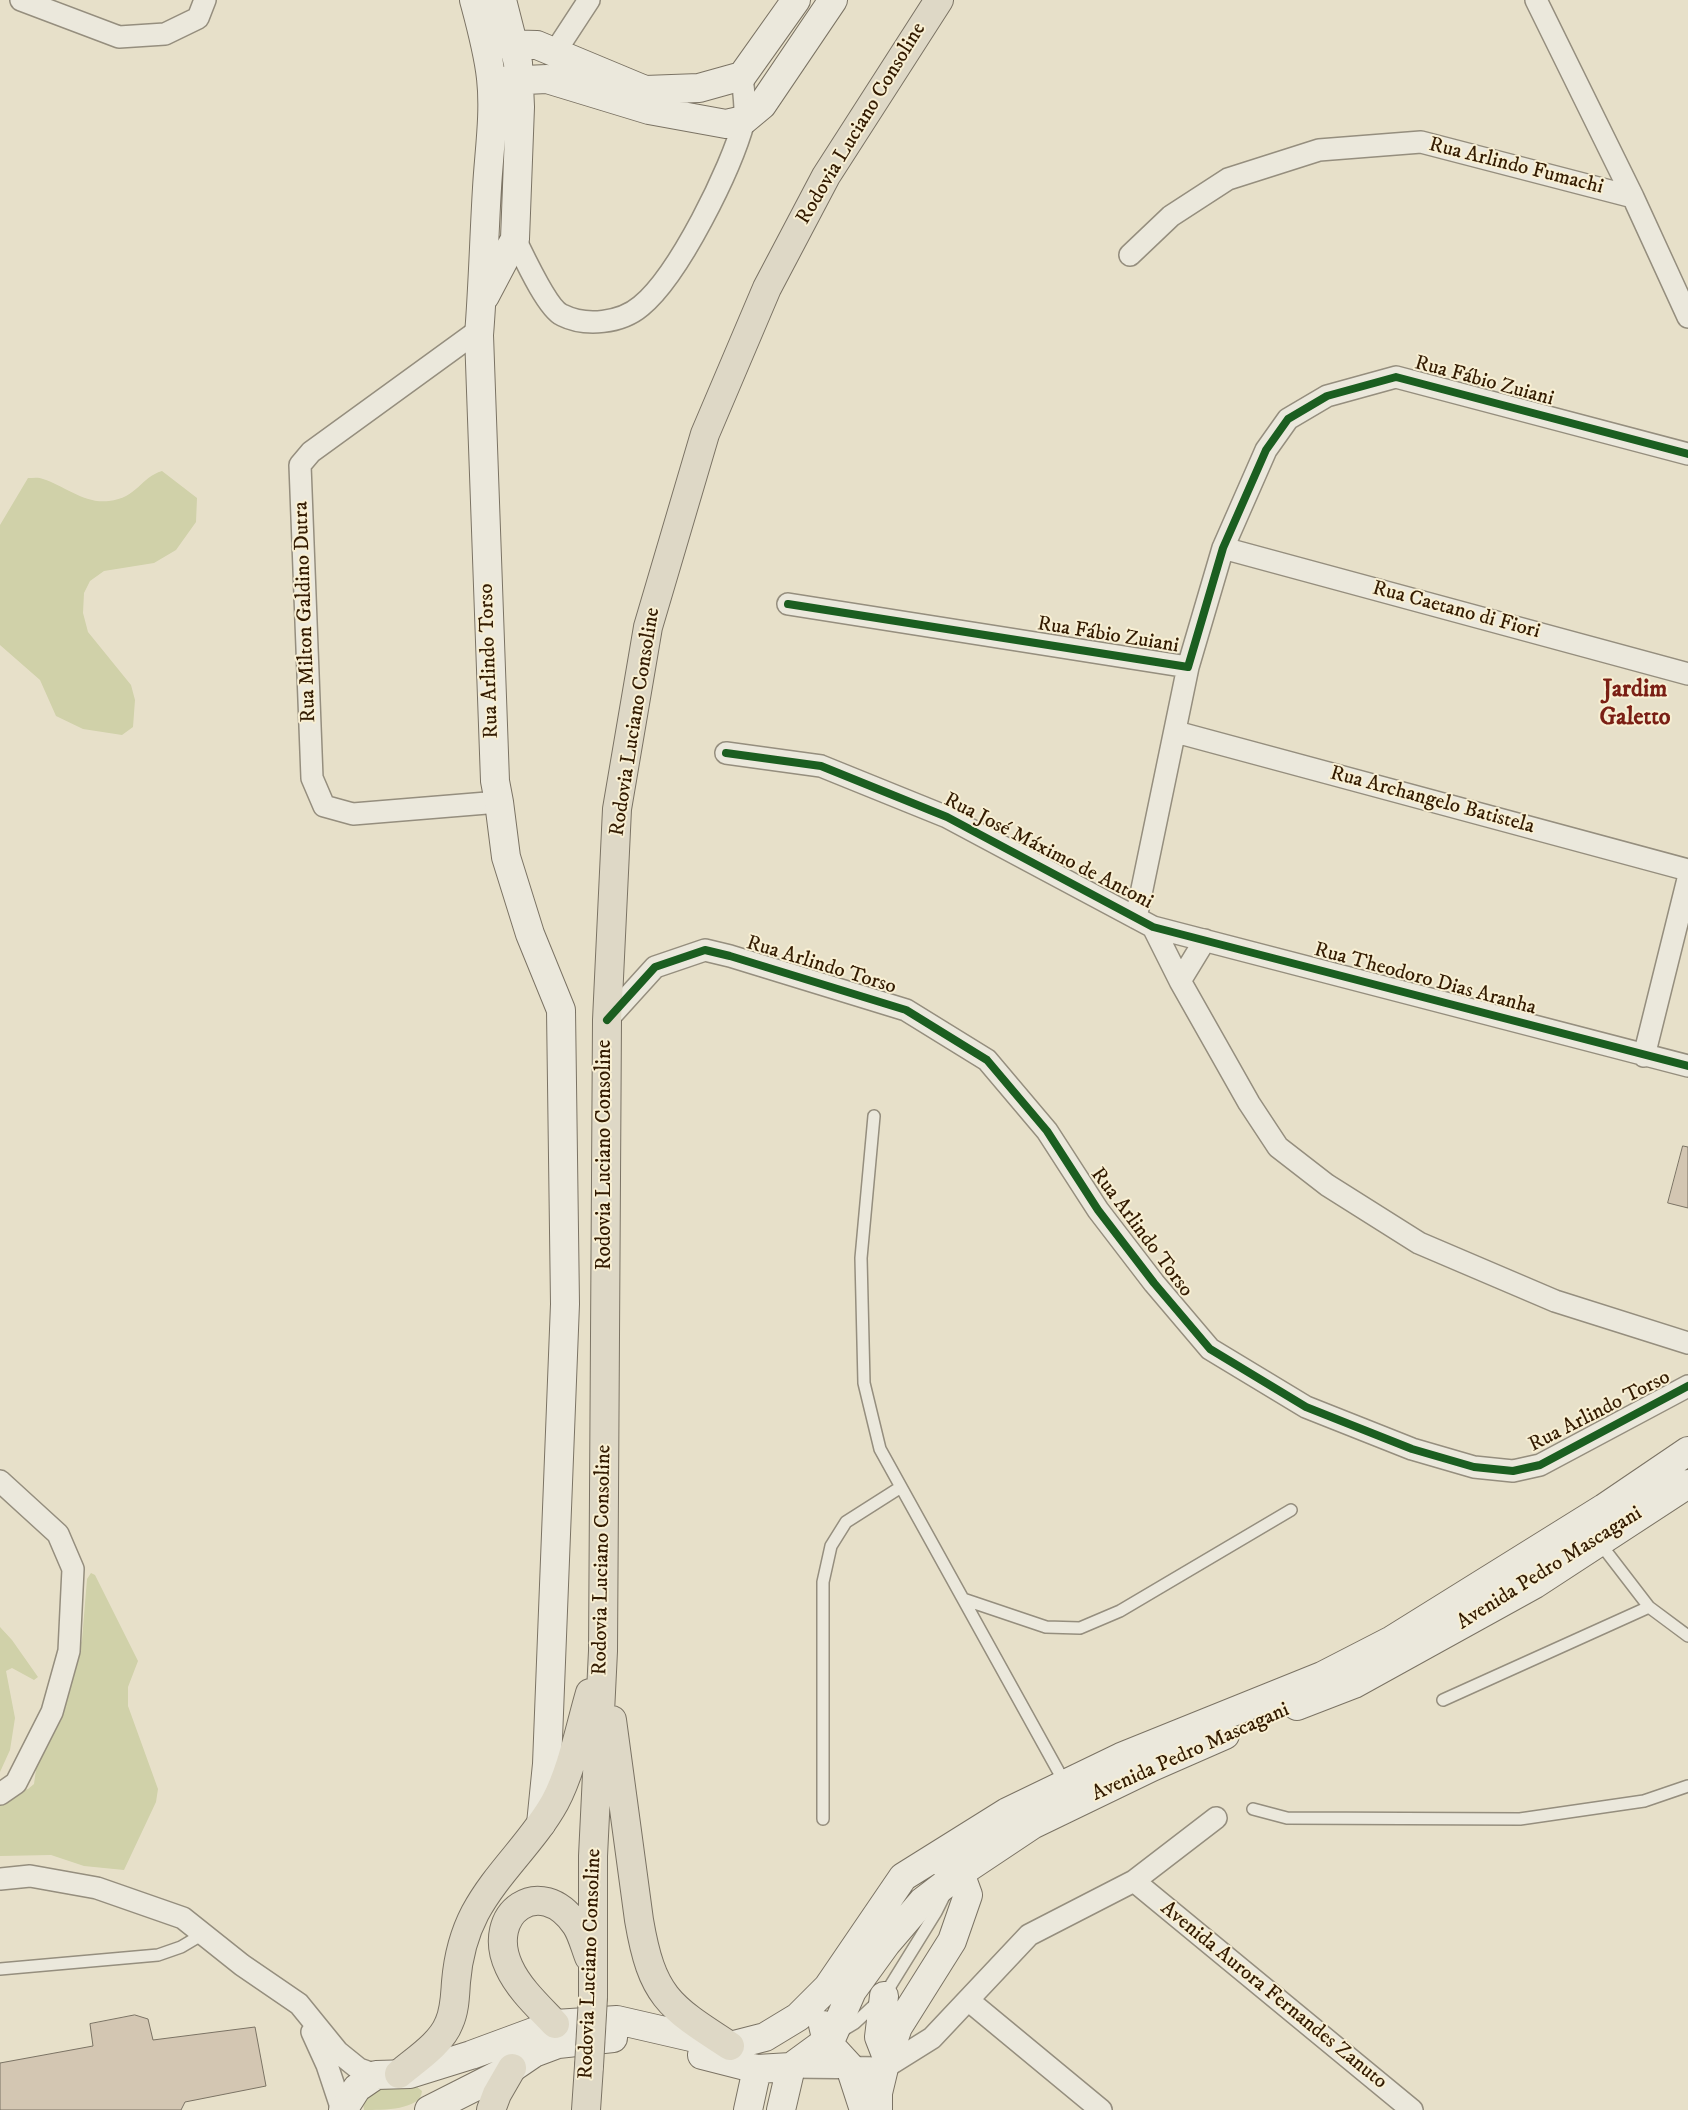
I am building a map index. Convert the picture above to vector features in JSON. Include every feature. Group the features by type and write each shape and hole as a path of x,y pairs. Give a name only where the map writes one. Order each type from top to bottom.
{"main road":[{"name":"Rua Arlindo Torso","path":"474,0 486,46 491,80 492,108 480,330 495,781 506,857 530,934 561,1010 566,1304 547,1764 541,1824"},
{"path":"482,302 515,238 520,107 519,81 514,43 502,0"},
{"path":"486,46 514,43 537,45 645,90 699,88 742,76 796,0"},
{"path":"491,80 547,80 648,110 726,124 744,120 762,105 833,0"},
{"name":"Rodovia Luciano Consoline","path":"584,2094 594,1985 593,1856 602,1651 607,1020 617,809 641,666 648,627 705,434 767,288 826,176 939,0"},
{"path":"547,80 554,52"},
{"name":"Avenida Pedro Mascagani","path":"829,2040 852,1991 886,1944 922,1902 956,1876 1032,1825 1121,1757 1322,1676 1392,1640 1604,1508 1688,1451"},
{"name":"Avenida Pedro Mascagani","path":"828,1987 903,1877 1007,1812 1071,1794 1152,1767 1354,1684 1535,1584 1688,1484"},
{"path":"395,2074 442,2035 449,2023 463,1944 475,1914 500,1874 541,1824 556,1800 566,1776 602,1651"},
{"path":"602,1651 644,1953 659,1988 668,2000 693,2022 730,2046"},
{"path":"878,2110 878,2093 885,2062 898,2027 952,1941 968,1895 948,1866 929,1861"},
{"path":"555,2024 509,1969 502,1942 503,1930 507,1919 513,1911 522,1904 535,1900 558,1906 577,1926 594,1985"},
{"path":"342,2110 357,2088 395,2074 471,2055 555,2024 617,2020 730,2046 765,2037 798,2017 828,1987"},
{"path":"828,1987 822,2012 823,2027 829,2040 850,2067 864,2110"},
{"path":"884,1996 879,2037 885,2062"},
{"path":"765,2037 794,2065"},
{"path":"427,2110 512,2068 534,2053 558,2044 616,2038 674,2049 757,2069 794,2065 829,2040"},
{"path":"781,2110 794,2065"},
{"path":"491,2110 497,2094 512,2068"},
{"path":"748,2110 757,2069"},
{"path":"395,2074 422,2079 428,2088 429,2102 427,2110"}],"street":[{"path":"21,0 119,37 166,34 198,18 205,0"},
{"path":"554,52 589,0"},
{"path":"1536,0 1633,198 1688,317"},
{"path":"515,238 540,289 561,315 584,321 617,320 641,306 664,282 698,228 726,170 744,120 742,76"},
{"name":"Rua Arlindo Fumachi","path":"1130,255 1171,216 1228,179 1319,150 1421,142 1633,198"},
{"name":"Rua Milton Galdino Dutra","path":"480,330 311,452 300,465 312,778 324,806 353,814 499,802"},
{"name":"Rua Fábio Zuiani","path":"788,604 1188,666 1223,548 1266,450 1288,419 1327,396 1396,377 1688,454"},
{"name":"Rua Caetano di Fiori","path":"1223,548 1688,674"},
{"path":"1144,922 1188,666"},
{"name":"Rua Archangelo Batistela","path":"1176,732 1688,870"},
{"name":"Rua José Máximo de Antoni","path":"726,753 821,766 947,818 1144,922 1180,981 1249,1103 1278,1147 1327,1185 1419,1243 1555,1301 1688,1343"},
{"path":"1644,1056 1688,879"},
{"name":"Rua Theodoro Dias Aranha","path":"1144,922 1205,940 1688,1066"},
{"path":"1180,981 1205,940"},
{"name":"Rua Arlindo Torso","path":"607,1020 655,967 705,950 906,1010 987,1060 1047,1131 1098,1210 1154,1283 1210,1348 1306,1407 1412,1449 1474,1468 1513,1471 1540,1465 1688,1386"},
{"path":"0,1481 58,1534 73,1569 69,1651 52,1712 16,1783 0,1794"},
{"path":"794,2065 850,2067 885,2062 932,2038 1029,1935 1134,1881 1216,1818"},
{"path":"0,1879 30,1876 97,1888 183,1918 242,1965 299,2004 338,2052 358,2069 395,2074"},
{"name":"Avenida Aurora Fernandes Zanuto","path":"1134,1881 1412,2110"},
{"path":"968,2000 1101,2110"},
{"path":"299,2004 327,2065 342,2110"}],"lane":[{"path":"874,1116 861,1258 864,1382 880,1449 1071,1794"},
{"path":"823,1819 822,1582 831,1546 846,1522 901,1487"},
{"path":"963,1599 1046,1627 1080,1628 1120,1611 1291,1510"},
{"path":"1600,1542 1649,1607 1688,1636"},
{"path":"1443,1700 1649,1607"},
{"path":"1253,1809 1287,1818 1520,1819 1644,1801 1688,1786"},
{"path":"829,2040 856,2022 884,1996 956,1876"},
{"path":"0,1969 158,1955 182,1947 203,1934"}],"green space":[{"path":"162,471 197,498 196,522 176,550 154,563 104,571 90,581 84,593 83,613 88,632 131,685 135,700 133,727 122,735 83,729 56,716 40,680 0,645 0,525 28,478 41,478 91,500 109,501 126,496 149,478"},
{"path":"91,1573 95,1575 138,1661 128,1687 128,1706 158,1789 156,1802 124,1870 84,1866 51,1855 0,1856 0,1794 28,1789 34,1784 39,1748 82,1640 87,1579"},
{"path":"0,1627 12,1640 38,1677 34,1680 12,1668 6,1671 15,1718 10,1750 0,1772"},
{"path":"372,2086 416,2086 422,2091 420,2097 415,2102 400,2108 364,2110 363,2104"}],"building":[{"path":"1683,1146 1688,1147 1688,1208 1668,1203"},
{"path":"135,2015 148,2019 153,2040 255,2027 266,2086 185,2102 181,2110 0,2110 0,2063 93,2046 90,2024"}],"cycle path":[{"path":"788,604 1188,667 1223,548 1266,450 1288,419 1327,396 1396,377 1688,454"},
{"path":"726,753 821,766 947,817 1153,927 1688,1066"},
{"path":"607,1020 655,967 705,950 906,1010 987,1060 1047,1131 1098,1210 1154,1283 1210,1349 1306,1407 1412,1449 1474,1467 1513,1471 1540,1465 1688,1386"}],"district":[{"name":"Jardim Galetto","path":"1635,705"}]}
